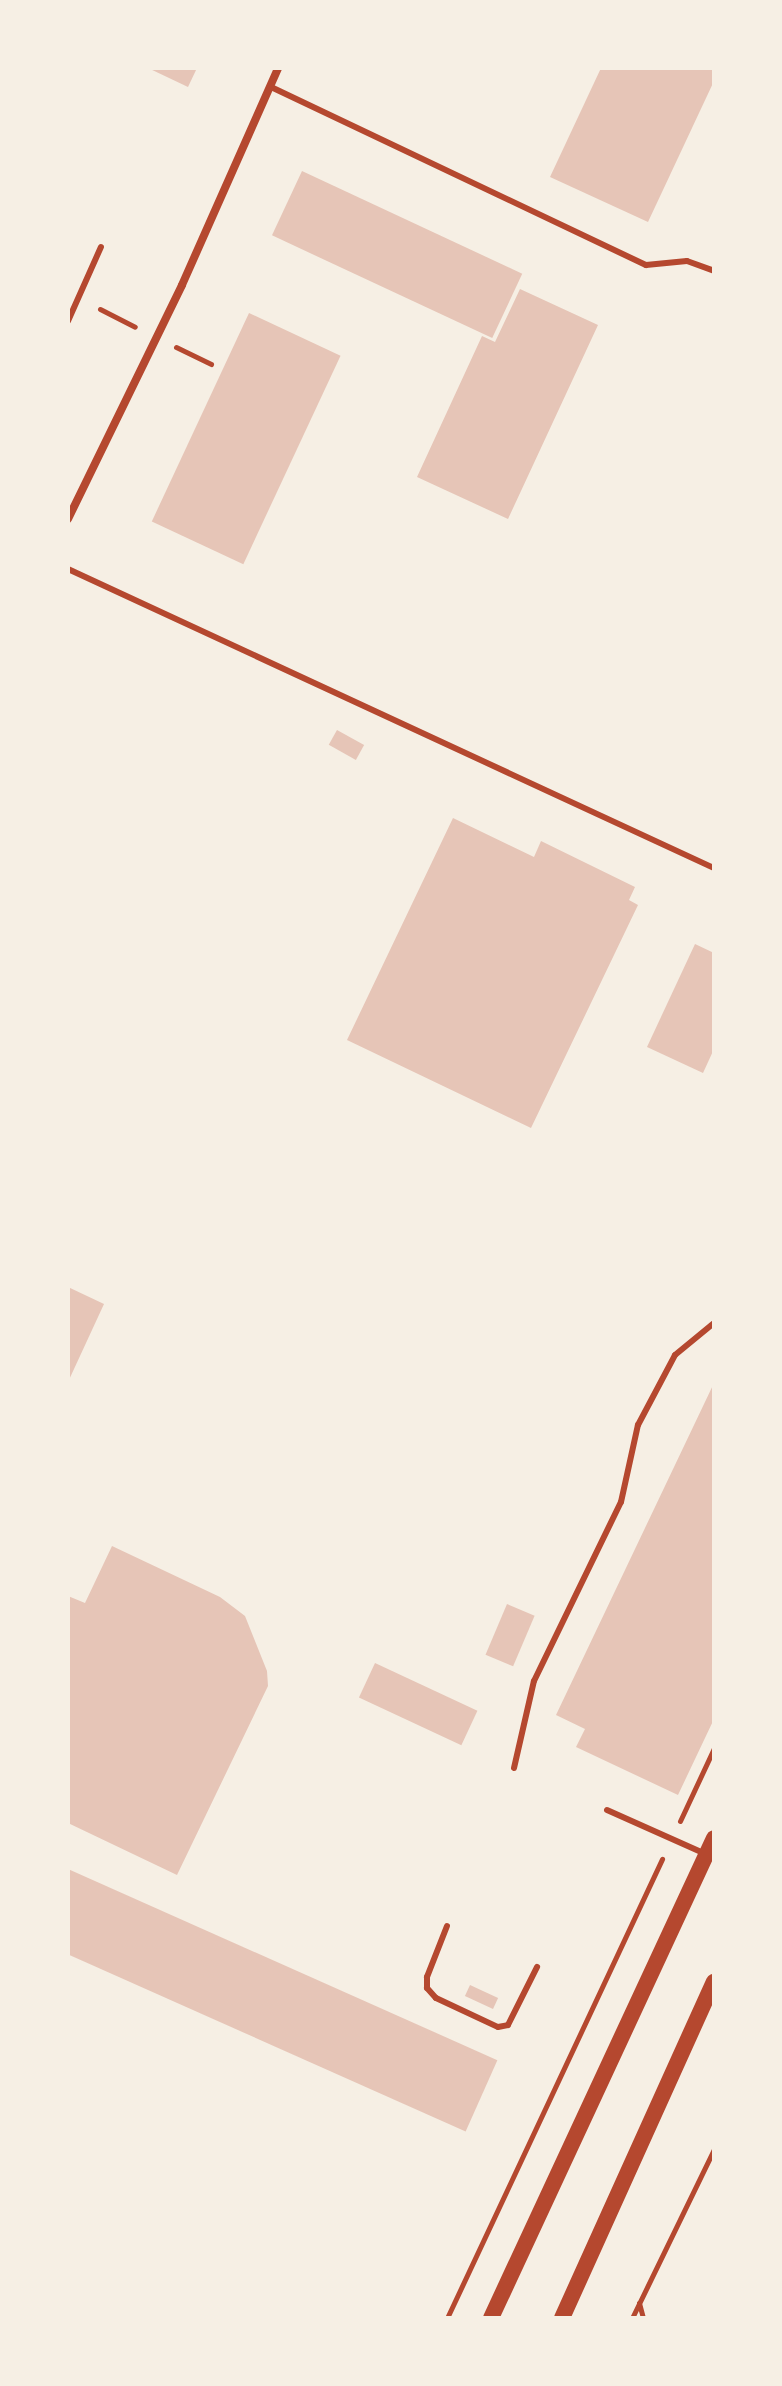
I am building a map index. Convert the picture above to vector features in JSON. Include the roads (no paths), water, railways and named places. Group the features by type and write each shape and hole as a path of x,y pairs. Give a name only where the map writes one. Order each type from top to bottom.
{"main road":[{"path":"491,2318 714,1838"},
{"path":"562,2318 714,1982"}],"street":[{"path":"68,519 278,68"}],"lane":[{"path":"271,87 646,265 687,261 714,271"},
{"path":"68,321 101,247"},
{"path":"68,569 714,868"},
{"path":"514,1768 534,1681 621,1502 638,1425 675,1355 714,1323"},
{"path":"607,1810 707,1854"},
{"path":"447,1926 427,1988 448,2004 498,2027 508,2025 537,1967"}]}
